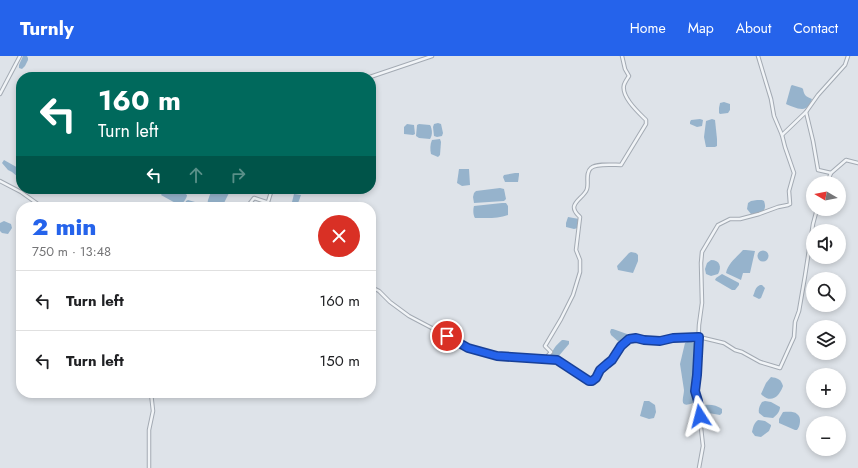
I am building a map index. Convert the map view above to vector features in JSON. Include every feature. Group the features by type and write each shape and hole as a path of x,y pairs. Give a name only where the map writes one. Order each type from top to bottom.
{"street":[{"path":"0,94 20,56"},
{"path":"376,75 432,56"},
{"path":"544,359 551,352 545,346 573,295 580,272 580,260 576,250 580,217 576,213 574,206 587,189 588,172 591,168 596,166 621,165 646,124 646,120 634,108 625,94 624,87 629,76 625,69 622,56"},
{"path":"699,468 703,446 698,401 695,391 702,303 702,252 718,225 730,219 759,214 790,204 789,191 794,173 782,135 774,116 771,99 758,56"},
{"path":"782,135 806,112 818,95 845,65 848,56"},
{"path":"806,112 818,170 832,173"},
{"path":"830,176 846,160 858,163"},
{"path":"0,181 16,189"},
{"path":"24,194 35,202"},
{"path":"251,202 254,198 268,202"},
{"path":"376,290 409,316 468,348 497,356 557,360 589,381 596,378 600,370 612,360 621,346 629,339 636,338 660,341 673,338 699,337 724,343 760,362 780,368 794,337 795,322 799,311 815,216"},
{"path":"149,468 149,430 153,411 152,398"}],"water":[{"path":"23,56 27,56 28,60 22,69 19,68 19,65"},
{"path":"792,85 802,88 806,96 812,99 806,108 799,109 786,104"},
{"path":"724,102 730,104 730,110 728,113 720,114 720,103"},
{"path":"712,119 715,120 717,146 706,147 704,137 706,121"},
{"path":"691,120 703,120 702,126 697,127 690,124"},
{"path":"407,124 414,125 415,134 404,134 404,127"},
{"path":"434,124 441,124 443,133 442,136 437,137 434,136 433,127"},
{"path":"417,125 430,125 432,136 430,139 419,138 416,136"},
{"path":"440,139 440,155 438,157 431,154 430,149 432,140"},
{"path":"4,160 16,167 16,175 8,170 2,163"},
{"path":"459,169 469,169 470,185 462,186 457,183"},
{"path":"519,173 518,182 505,182 503,177 504,175"},
{"path":"500,188 504,189 506,199 504,201 474,203 473,197 476,191"},
{"path":"210,194 228,194 224,202 208,202"},
{"path":"294,194 301,195 298,202 292,202"},
{"path":"161,195 187,195 183,202 174,202"},
{"path":"188,200 195,202 186,202"},
{"path":"757,200 764,201 765,208 760,212 751,214 747,209 748,203"},
{"path":"506,203 508,206 508,215 496,218 475,218 473,212 474,206"},
{"path":"568,217 579,219 578,228 574,229 566,227"},
{"path":"4,221 11,224 12,228 8,234 0,231 0,223"},
{"path":"743,250 755,251 750,273 743,273 741,280 726,273 731,263"},
{"path":"763,250 767,252 769,256 767,260 763,262 759,260 757,256 759,252"},
{"path":"631,252 638,255 638,261 633,273 618,270 617,266"},
{"path":"711,260 716,261 720,266 718,274 711,276 706,274 705,269 707,263"},
{"path":"722,274 739,283 735,290 732,290 715,280"},
{"path":"760,285 765,288 761,298 759,299 753,296 756,288"},
{"path":"611,329 627,334 627,337 622,343 620,343 611,335"},
{"path":"562,340 569,341 569,344 557,358 551,358 556,346"},
{"path":"690,341 694,343 695,353 693,384 694,398 693,403 685,404 683,401 684,390 680,364 685,343"},
{"path":"771,377 778,379 783,386 777,396 768,399 761,394 766,383"},
{"path":"644,401 649,401 655,405 656,412 654,418 649,419 640,416"},
{"path":"762,402 771,402 780,407 778,413 773,418 764,417 759,413"},
{"path":"704,405 718,407 722,409 722,413 720,415 703,412"},
{"path":"783,412 794,412 799,415 800,422 797,430 779,423 779,419"},
{"path":"758,420 765,421 771,425 769,431 761,437 755,436 752,432 754,425"}],"route":[{"path":"447,336 468,348 497,356 501,355 557,360 589,381 596,378 600,370 612,360 621,346 629,339 636,338 660,341 673,338 699,337 695,391 700,416"}]}
